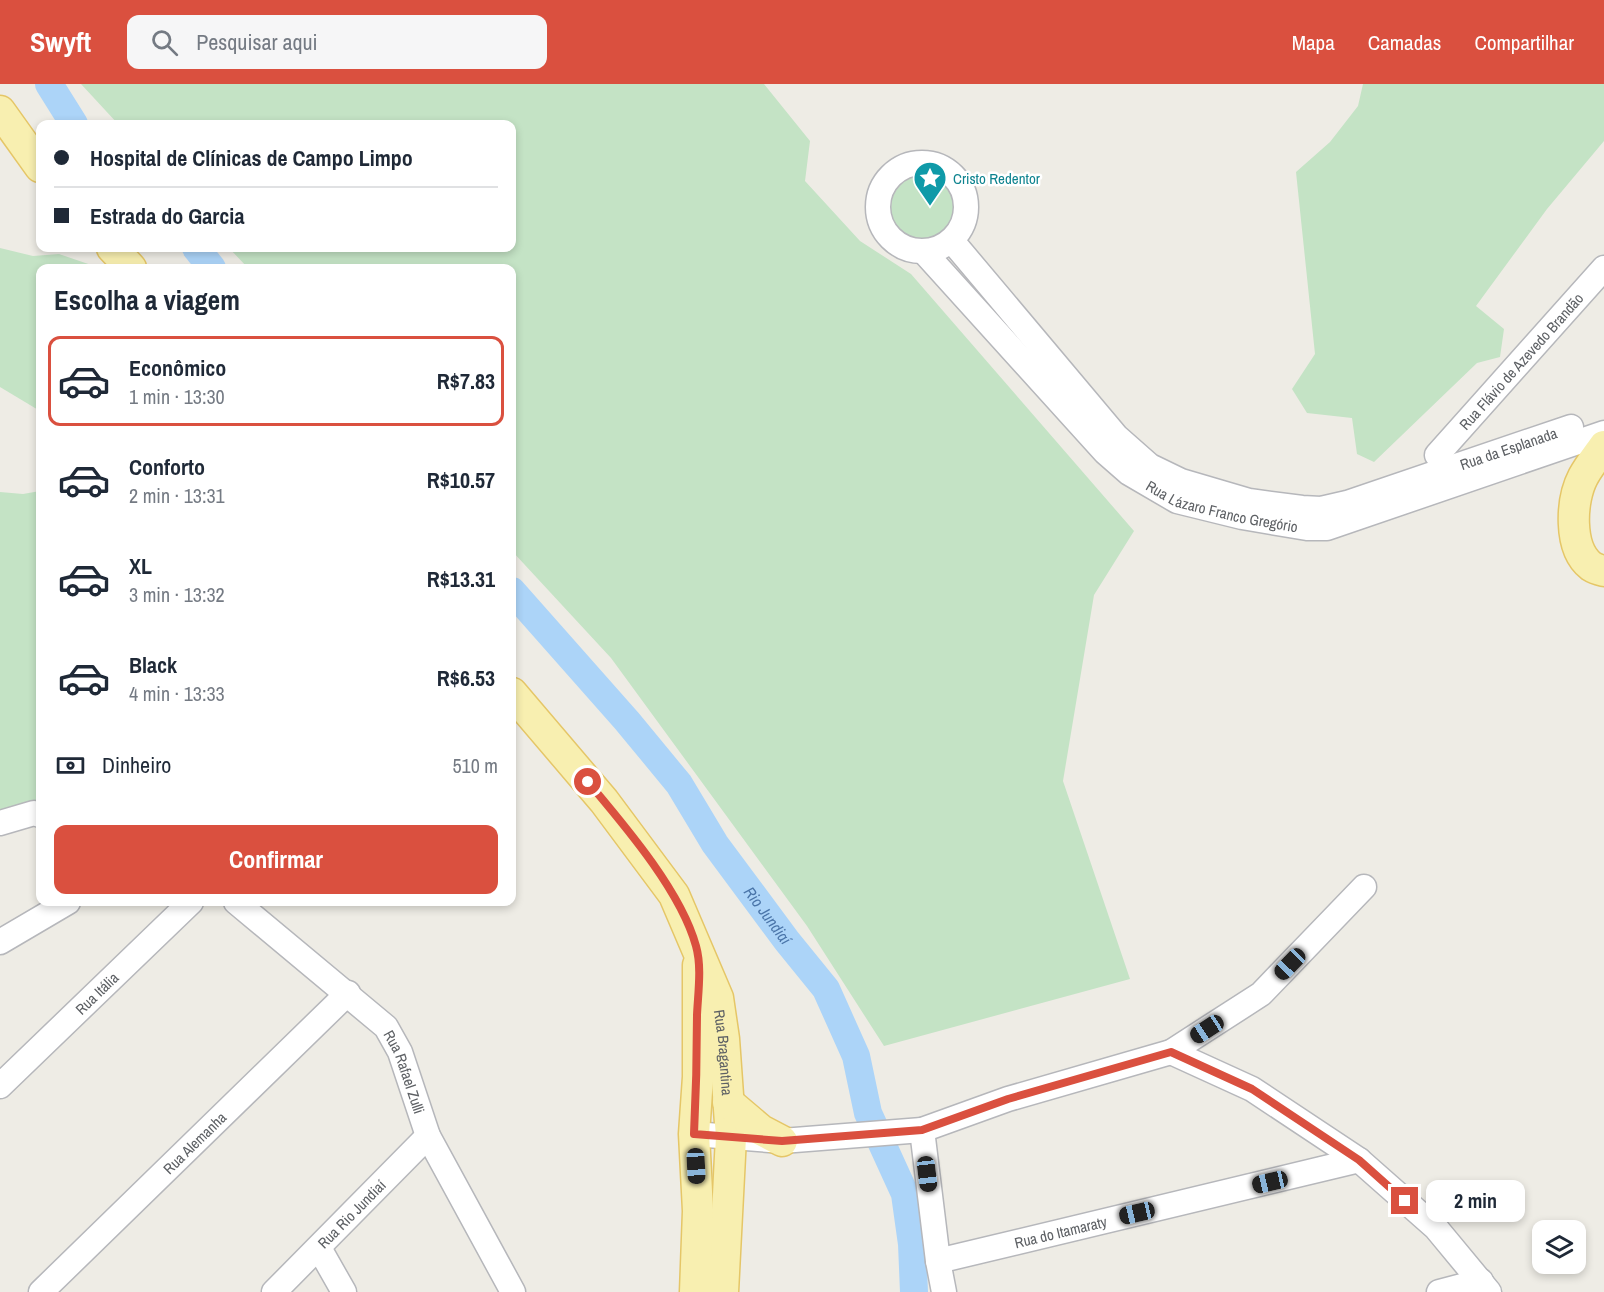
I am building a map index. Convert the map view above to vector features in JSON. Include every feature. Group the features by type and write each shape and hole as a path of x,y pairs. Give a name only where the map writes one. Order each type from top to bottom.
{"main road":[{"path":"0,111 36,161"},
{"path":"116,252 127,264"},
{"path":"1604,446 1583,477 1576,498 1573,524 1576,540 1583,555 1591,566 1604,572"},
{"path":"516,698 604,801 656,868 674,895 697,947"},
{"name":"Rua Bragantina","path":"697,947 718,998 724,1040 731,1137 723,1292"},
{"name":"Rua Bragantina","path":"695,1292 698,1211 694,1134 698,1077 697,947"},
{"path":"728,1102 761,1130 782,1141"}],"street":[{"name":"Rua Lázaro Franco Gregório","path":"1414,479 1347,503 1321,509 1246,509 1177,501 1129,473 1105,452 924,252 910,250 898,244 888,235 881,222 879,202 885,183 894,172 906,165 920,162 946,169 957,178 964,190 966,211 961,230 952,241 1116,436 1150,466 1246,509 1308,528 1327,528 1604,433"},
{"path":"924,252 939,249 952,241"},
{"name":"Rua Flávio de Azevedo Brandão","path":"1437,455 1604,268"},
{"name":"Rua da Esplanada","path":"1414,479 1604,417"},
{"path":"0,823 36,814"},
{"path":"694,1134 782,1141 922,1130 1008,1099 1171,1052 1261,994 1364,887"},
{"path":"0,942 61,906"},
{"name":"Rua Itália","path":"0,1086 187,906"},
{"name":"Rua Rafael Zulli","path":"241,906 386,1027 400,1052 428,1136 513,1292"},
{"name":"Rua Alemanha","path":"41,1292 348,993"},
{"path":"1171,1052 1252,1089 1359,1160 1436,1228 1485,1287"},
{"path":"922,1130 944,1292"},
{"name":"Rua Rio Jundiaí","path":"274,1292 428,1136"},
{"name":"Rua do Itamaraty","path":"938,1261 1359,1160"},
{"path":"319,1248 344,1292"},
{"path":"1439,1292 1485,1287"}],"green space":[{"path":"81,84 764,84 810,141 805,181 860,241 911,274 1134,531 1094,595 1063,781 1130,979 884,1046 807,926 611,658 516,555 516,264 244,264 233,252 516,252 516,120 114,120"},
{"path":"1363,84 1604,84 1604,141 1547,209 1476,306 1504,329 1500,357 1477,363 1374,462 1357,454 1352,418 1307,413 1292,389 1315,354 1296,172 1330,142 1358,106"},
{"path":"924,175 937,177 947,185 955,195 957,208 955,221 947,231 937,239 924,241 911,239 901,231 893,221 891,208 893,195 901,185 911,177"},
{"path":"0,248 33,256 59,254 88,264 36,264 36,409 0,387"},
{"path":"0,492 23,494 36,492 36,812 0,819"}],"waterway":[{"name":"Rio Jundiaí","path":"49,84 72,120"},
{"name":"Rio Jundiaí","path":"199,252 209,264"},
{"name":"Rio Jundiaí","path":"516,596 627,721 679,784 715,844 826,989 856,1056 868,1113 905,1194 912,1244 914,1292"}],"place":[{"name":"Cristo Redentor","path":"930,207"}],"route":[{"path":"588,782 656,868 674,895 697,947 698,1077 694,1134 782,1141 922,1130 1008,1099 1171,1052 1252,1089 1359,1160 1405,1201"}]}
